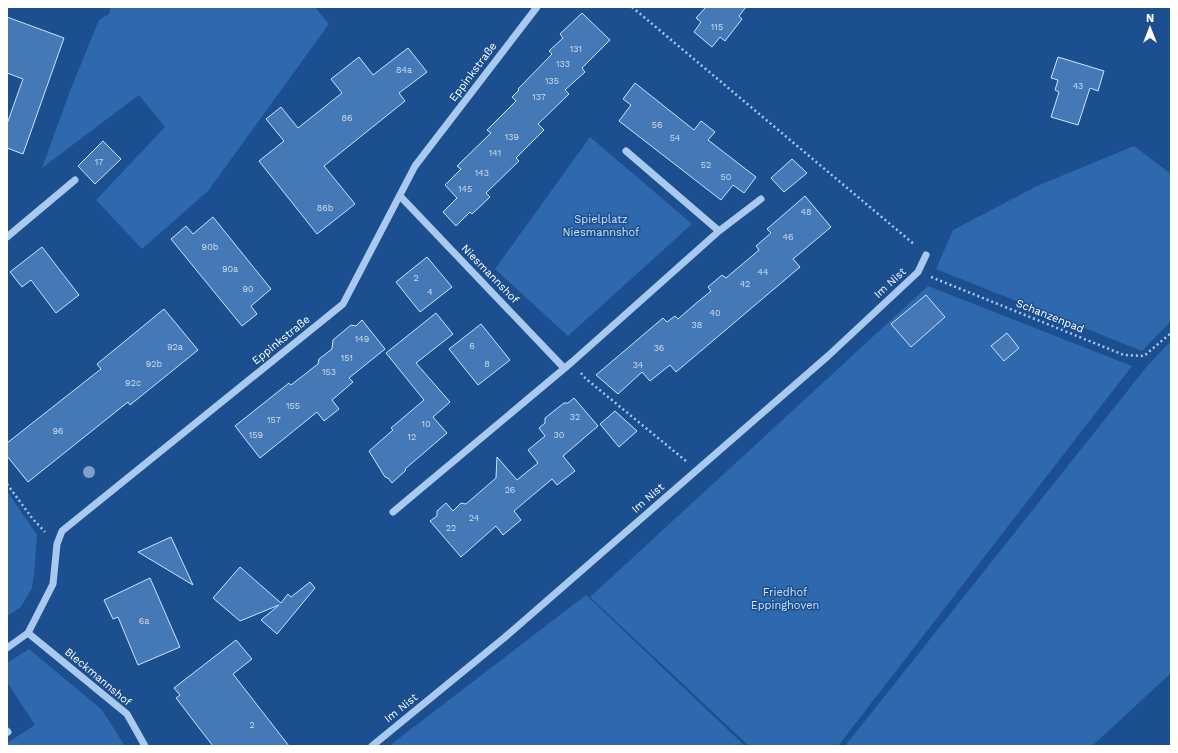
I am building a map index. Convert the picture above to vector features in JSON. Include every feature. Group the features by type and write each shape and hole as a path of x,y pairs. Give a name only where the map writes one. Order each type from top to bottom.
{"street":[{"name":"Eppinkstraße","path":"7,648 28,633 53,584 57,544 62,531 343,304 415,166 537,7"},
{"path":"626,151 719,231"},
{"path":"7,237 75,180"},
{"name":"Niesmannshof","path":"400,196 564,368"},
{"path":"393,512 572,362 719,231 761,199"},
{"name":"Im Nist","path":"372,746 504,638 828,356 918,272 926,255"},
{"name":"Bleckmannshof","path":"28,633 126,714 145,746"}],"path":[{"path":"632,7 926,255"},
{"name":"Schanzenpad","path":"918,272 1124,355 1144,356 1171,333"},
{"path":"572,362 586,378 697,470"},
{"path":"7,484 32,518 57,544"}],"green space":[{"path":"111,7 315,7 329,24 208,191 142,249 96,200 165,127 139,95 42,168 70,91 99,20 109,14"},
{"name":"Spielplatz Niesmannshof","path":"590,137 692,224 568,336 495,269"},
{"path":"1134,146 1171,174 1171,321 1142,351 936,269 953,230 1037,186"},
{"name":"Friedhof Eppinghoven","path":"928,286 1132,366 838,746 749,746 590,597"},
{"path":"1171,341 1171,673 1092,746 845,746 1148,365"},
{"path":"7,491 37,535 32,588 21,607 7,616"},
{"path":"586,595 745,746 389,746"},
{"path":"29,649 102,710 125,746 7,746 7,743 35,725 7,682 7,663"}],"building":[{"path":"706,7 746,7 739,16 742,19 725,41 720,37 712,47 694,32 701,22 696,18"},
{"path":"582,13 610,40 582,68 585,72 565,90 569,94 538,124 544,130 516,158 519,161 486,193 490,197 472,214 470,212 456,226 443,212 457,198 445,185 461,169 457,166 491,133 487,130 516,101 512,97 519,90 518,89 552,54 549,51 563,38 560,34"},
{"path":"7,17 64,38 23,154 7,148 7,124 23,79 7,73"},
{"path":"408,48 427,72 399,93 405,101 324,166 355,204 317,234 259,161 284,141 266,119 281,107 298,128 342,93 331,79 359,57 373,75"},
{"path":"1058,57 1104,71 1098,91 1090,88 1078,125 1051,117 1059,92 1055,90 1058,80 1051,78"},
{"path":"635,83 694,130 701,121 715,132 708,140 756,177 744,193 733,185 721,200 619,121 631,105 623,99"},
{"path":"103,141 121,159 95,184 78,166"},
{"path":"792,159 807,173 784,192 771,178"},
{"path":"805,196 831,227 793,259 800,267 676,372 670,365 650,381 642,372 618,394 596,375 663,318 667,322 675,316 678,319 711,291 708,287 722,275 726,278 759,250 756,246 771,233 767,229"},
{"path":"213,217 271,289 251,306 257,314 242,326 171,239 186,226 193,234"},
{"path":"42,247 79,295 56,313 31,280 22,287 10,272"},
{"path":"427,257 452,287 420,312 396,282"},
{"path":"926,295 945,317 911,347 891,324"},
{"path":"164,309 198,350 130,405 128,402 28,482 7,456 7,443 101,369 97,364"},
{"path":"436,313 453,334 416,363 450,402 433,417 447,433 405,469 406,470 392,483 385,477 369,451 393,430 391,428 424,400 386,353"},
{"path":"362,320 385,349 349,378 353,382 332,400 339,409 324,421 317,412 260,458 235,426 289,383 291,385 318,364 319,359 332,349 333,340 351,325 356,326"},
{"path":"481,324 510,360 478,385 449,349"},
{"path":"1007,333 1019,348 1004,361 991,346"},
{"path":"574,398 598,426 563,456 575,471 557,485 552,479 514,511 521,520 503,535 496,526 461,557 430,521 437,516 437,511 446,503 453,511 461,503 466,504 496,478 497,457 517,480 538,463 528,450 545,436 539,428 545,423 545,418 564,403 568,403"},
{"path":"615,411 637,431 619,447 600,424"},
{"path":"171,537 193,585 138,552"},
{"path":"240,567 281,603 288,594 291,597 310,582 315,588 277,634 261,620 279,605 240,621 213,598"},
{"path":"150,578 180,647 138,665 118,617 113,619 104,600"},
{"path":"236,640 252,659 233,674 289,746 213,746 176,698 180,695 174,688"}]}
